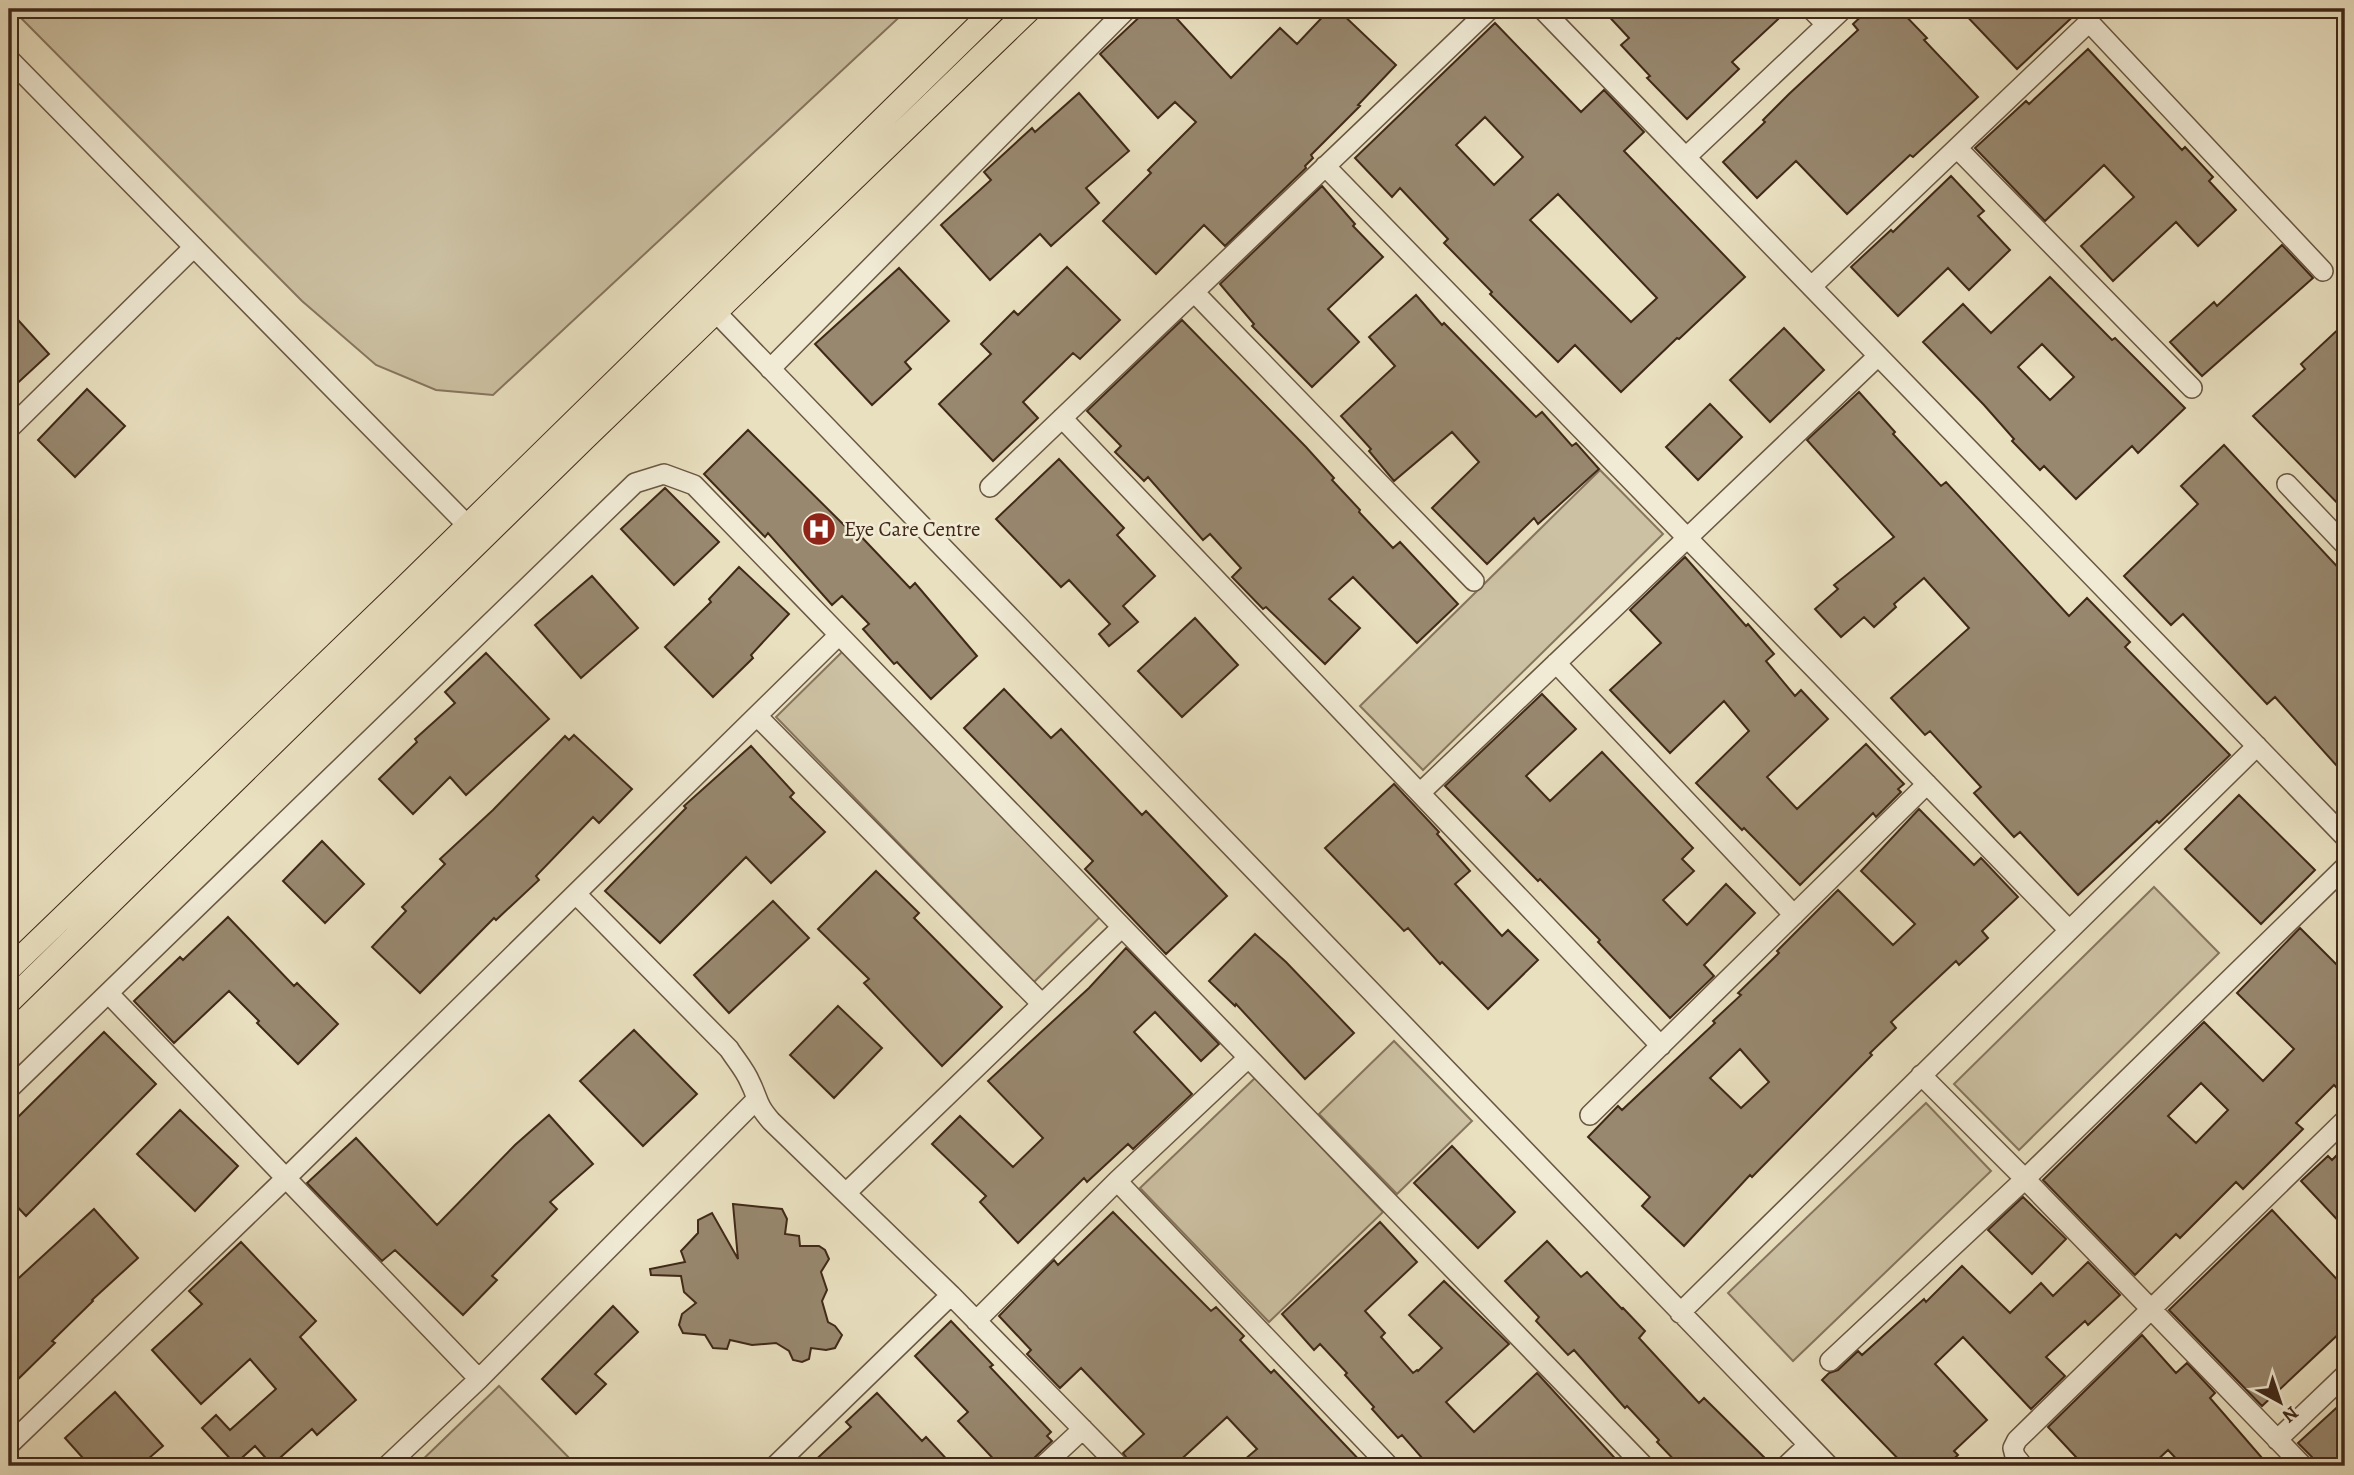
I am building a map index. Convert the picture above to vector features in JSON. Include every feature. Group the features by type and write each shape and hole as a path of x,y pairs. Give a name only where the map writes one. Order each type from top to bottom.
{"main road":[{"path":"9,969 474,532 708,304 995,9"},
{"path":"708,304 1030,9"},
{"path":"9,1002 474,532"}],"street":[{"path":"771,369 1126,9"},
{"path":"990,487 1490,9"},
{"path":"1542,9 2345,837"},
{"path":"1811,9 1826,24"},
{"path":"1686,157 1843,9"},
{"path":"1812,286 2096,15 2323,271"},
{"path":"9,60 474,532"},
{"path":"1957,148 2192,388"},
{"path":"1325,166 2069,930"},
{"path":"9,429 194,247"},
{"path":"1194,292 1474,581"},
{"path":"708,304 1829,1466"},
{"path":"1420,793 1878,356"},
{"path":"1062,418 1661,1045"},
{"path":"9,1089 635,483 664,474 694,485 1644,1466"},
{"path":"2287,484 2345,545"},
{"path":"9,1445 286,1178 839,635"},
{"path":"1556,663 1794,915"},
{"path":"757,716 1042,1004"},
{"path":"1680,1313 2257,746"},
{"path":"1590,1115 1927,784"},
{"path":"1830,1361 2025,1179 2345,867"},
{"path":"576,894 729,1049 745,1072 755,1101 771,1121 951,1295 1119,1466"},
{"path":"846,1193 1122,927"},
{"path":"109,994 479,1379"},
{"path":"976,1321 1117,1181 1248,1058"},
{"path":"1921,1076 2025,1179 2303,1466"},
{"path":"387,1466 479,1379 755,1101"},
{"path":"2023,1466 2015,1456 2013,1448 2017,1440 2345,1120"},
{"path":"1117,1181 1389,1466"},
{"path":"775,1466 951,1295"},
{"path":"2277,1440 2345,1375"},
{"path":"1043,1466 1083,1429"},
{"path":"1786,1466 1808,1445"}],"shaded area":[{"path":"12,9 908,9 493,395 436,390 376,365 302,301"},
{"path":"1600,470 1663,534 1423,770 1360,706"},
{"path":"842,652 1100,917 1034,982 776,717"},
{"path":"2154,887 2219,953 2019,1150 1954,1084"},
{"path":"1394,1041 1472,1121 1397,1194 1319,1114"},
{"path":"1255,1078 1383,1212 1269,1322 1140,1188"},
{"path":"1926,1103 1991,1171 1793,1361 1728,1293"},
{"path":"499,1386 577,1466 416,1466"}],"building":[{"path":"1148,9 1168,9 1231,78 1280,28 1297,44 1330,9 1337,9 1396,65 1311,155 1313,158 1306,168 1225,246 1204,225 1156,274 1103,221 1151,173 1148,170 1196,122 1175,102 1158,118 1100,54"},
{"path":"1602,9 1789,9 1732,62 1739,69 1687,119 1647,78 1650,76 1621,45 1629,38"},
{"path":"1869,9 1899,9 1927,38 1924,40 1978,97 1847,214 1796,161 1757,198 1723,162 1765,122 1763,120 1789,94 1858,30 1853,24"},
{"path":"1960,9 2081,9 2017,69"},
{"path":"1495,23 1581,112 1604,90 1644,132 1624,151 1745,277 1621,392 1575,345 1558,362 1490,294 1492,292 1444,243 1448,239 1400,188 1392,197 1355,158","holes":["1485,117 1523,157 1494,185 1456,145","1558,194 1657,298 1631,322 1530,220"]},
{"path":"2088,49 2182,150 2185,147 2213,177 2209,181 2236,210 2198,246 2176,222 2113,281 2081,246 2134,197 2104,165 2045,221 1975,148 2026,101 2029,104"},
{"path":"1079,93 1129,151 1086,188 1099,203 1051,246 1040,234 990,280 941,225 991,180 984,172 1032,128 1035,132"},
{"path":"1951,176 1984,211 1978,216 2010,250 1969,290 1948,268 1898,316 1851,267 1891,230 1893,232"},
{"path":"1322,186 1355,224 1353,226 1383,257 1328,309 1359,342 1312,387 1252,326 1254,324 1220,284"},
{"path":"2282,245 2313,278 2202,376 2170,342 2214,302 2217,306"},
{"path":"1067,267 1120,320 1080,359 1073,353 1023,402 1038,418 993,461 939,404 991,354 981,344 1014,311 1018,315"},
{"path":"899,268 949,321 905,362 911,369 872,405 815,344"},
{"path":"2050,277 2185,408 2138,453 2132,446 2076,499 2044,466 2040,470 2012,441 2014,439 1984,405 1923,342 1963,304 1991,333","holes":["2042,344 2074,377 2050,400 2018,367"]},
{"path":"1416,295 1442,325 1444,323 1536,417 1542,412 1572,446 1576,443 1599,469 1538,524 1534,518 1487,564 1432,508 1479,462 1452,432 1394,481 1369,451 1371,449 1341,416 1395,366 1369,337"},
{"path":"9,310 49,354 9,391"},
{"path":"1182,320 1306,447 1334,478 1332,480 1359,512 1393,548 1400,542 1458,604 1417,643 1353,577 1329,599 1360,628 1325,664 1266,607 1263,609 1232,577 1241,568 1210,534 1203,540 1148,477 1144,481 1115,452 1121,446 1087,411"},
{"path":"2345,323 2345,511 2253,416 2305,369 2301,364"},
{"path":"1784,328 1824,370 1770,422 1730,380"},
{"path":"87,389 125,426 75,477 38,440"},
{"path":"1859,392 1941,486 1946,482 2069,616 2087,598 2130,642 2125,647 2230,755 2078,895 2020,832 2014,837 1974,793 1981,787 1930,731 1925,735 1891,698 1969,628 1924,578 1894,604 1896,607 1874,627 1864,617 1841,637 1815,609 1838,589 1834,585 1894,537 1807,440"},
{"path":"1710,404 1742,437 1698,480 1666,447"},
{"path":"748,430 850,531 853,528 910,588 915,583 977,656 931,699 897,662 894,664 863,629 869,624 842,596 832,605 768,533 765,537 704,474"},
{"path":"2224,445 2345,575 2345,775 2275,697 2267,704 2183,614 2171,625 2124,576 2198,504 2181,486"},
{"path":"1059,459 1124,528 1117,535 1155,576 1123,606 1138,622 1109,646 1099,634 1110,624 1069,580 1061,587 996,519"},
{"path":"665,488 719,542 674,585 621,529"},
{"path":"1685,557 1774,654 1766,661 1795,696 1801,690 1828,719 1767,777 1797,809 1866,744 1904,784 1898,789 1901,792 1876,817 1873,813 1800,885 1696,783 1749,731 1724,701 1670,753 1610,690 1661,643 1630,610"},
{"path":"739,567 789,614 751,655 753,658 713,697 665,647 711,602 709,599"},
{"path":"592,576 638,628 581,678 535,625"},
{"path":"1195,618 1238,665 1182,717 1138,671"},
{"path":"486,653 549,719 466,795 450,777 413,814 379,779 417,742 415,739 455,703 445,692"},
{"path":"1004,689 1051,738 1061,729 1142,815 1146,811 1227,896 1166,954 1085,869 1093,861 964,728"},
{"path":"1542,694 1576,729 1526,776 1550,801 1602,752 1693,848 1682,859 1694,871 1663,900 1687,925 1726,884 1755,913 1704,965 1714,976 1670,1018 1598,942 1600,940 1445,786"},
{"path":"574,735 632,789 599,823 593,817 536,876 539,880 496,920 494,918 420,993 372,947 406,911 402,907 445,864 440,859 493,810 565,736 569,740"},
{"path":"751,746 794,793 790,797 825,832 771,883 746,857 660,943 605,891 686,808 684,806"},
{"path":"1394,784 1439,832 1437,834 1470,871 1455,884 1502,936 1508,930 1538,960 1488,1009 1442,962 1440,964 1408,928 1404,931 1325,848"},
{"path":"2239,795 2315,870 2261,924 2185,849"},
{"path":"1919,809 1974,865 1981,858 2018,897 1982,931 1988,938 1959,965 1956,961 1891,1022 1896,1028 1870,1053 1872,1055 1752,1177 1750,1175 1684,1246 1642,1206 1650,1197 1588,1137 1618,1106 1622,1110 1715,1023 1713,1021 1741,995 1738,993 1838,890 1893,945 1915,924 1861,871","holes":["1740,1049 1769,1082 1741,1108 1710,1078"]},
{"path":"322,841 364,884 325,923 283,881"},
{"path":"876,871 919,913 914,918 1002,1007 942,1066 864,983 869,979 818,929"},
{"path":"773,901 809,938 729,1013 694,975"},
{"path":"228,917 294,986 297,983 338,1024 298,1064 229,991 174,1043 134,1001 180,957 183,960"},
{"path":"2300,928 2345,973 2345,1078 2336,1087 2334,1085 2296,1123 2303,1129 2243,1189 2236,1182 2180,1238 2176,1234 2135,1275 2043,1180 2204,1022 2263,1081 2294,1049 2237,993","holes":["2201,1083 2228,1110 2196,1143 2168,1116"]},
{"path":"1255,934 1286,962 1354,1033 1305,1079 1236,1004 1235,1006 1209,981"},
{"path":"1126,948 1219,1044 1201,1061 1155,1012 1134,1032 1192,1094 1133,1149 1128,1144 1087,1182 1084,1178 1018,1243 980,1202 986,1196 932,1144 960,1116 1013,1167 1043,1138 988,1081 1089,988"},
{"path":"838,1006 882,1048 834,1098 790,1055"},
{"path":"634,1030 697,1094 643,1146 580,1081"},
{"path":"104,1032 156,1084 26,1216 9,1198 9,1126"},
{"path":"180,1110 238,1166 195,1211 137,1154"},
{"path":"549,1115 593,1164 550,1202 557,1209 492,1276 497,1280 463,1315 395,1250 382,1261 307,1183 356,1138 437,1225 515,1145"},
{"path":"1452,1146 1515,1212 1478,1248 1414,1183"},
{"path":"2345,1147 2345,1228 2301,1181 2328,1156 2332,1160"},
{"path":"2023,1197 2066,1239 2032,1274 1988,1230"},
{"path":"733,1204 782,1209 787,1219 785,1234 799,1236 800,1246 819,1246 825,1250 829,1259 821,1272 827,1290 822,1301 828,1322 842,1335 835,1348 811,1348 809,1359 802,1362 793,1360 789,1351 776,1343 752,1345 730,1340 727,1349 713,1348 705,1335 683,1333 679,1325 682,1314 696,1303 684,1292 681,1276 651,1275 650,1269 685,1262 681,1251 698,1233 698,1220 712,1213 738,1259"},
{"path":"94,1209 138,1258 92,1300 52,1341 55,1343 9,1388 9,1287"},
{"path":"2272,1210 2345,1288 2345,1328 2262,1406 2169,1310"},
{"path":"1113,1212 1211,1311 1216,1307 1244,1336 1240,1340 1271,1373 1274,1370 1365,1466 1237,1466 1257,1449 1227,1417 1174,1466 1133,1466 1123,1453 1144,1434 1081,1368 1060,1388 1027,1354 1031,1350 999,1316 1054,1260 1058,1265"},
{"path":"1380,1222 1417,1262 1365,1311 1385,1333 1381,1337 1413,1373 1442,1348 1409,1315 1444,1281 1509,1344 1446,1402 1474,1432 1537,1373 1622,1466 1429,1466 1402,1435 1398,1438 1345,1375 1347,1373 1320,1344 1314,1350 1282,1314"},
{"path":"1547,1241 1581,1277 1587,1272 1645,1331 1639,1338 1699,1403 1704,1398 1773,1466 1680,1466 1574,1350 1568,1355 1536,1321 1539,1317 1505,1281"},
{"path":"241,1242 316,1321 300,1337 356,1400 317,1435 312,1429 272,1465 255,1446 235,1464 202,1428 216,1415 230,1430 276,1389 250,1359 201,1404 152,1350 202,1304 189,1291"},
{"path":"2088,1262 2120,1295 2088,1325 2085,1321 2046,1357 2065,1376 2031,1409 1963,1337 1935,1364 1987,1420 1954,1451 1958,1455 1946,1466 1905,1466 1822,1380 1829,1373 1838,1370 1858,1351 1862,1355 1924,1299 1926,1302 1962,1266 2010,1313 2041,1283 2053,1296"},
{"path":"613,1306 638,1332 595,1374 606,1384 576,1414 542,1379"},
{"path":"951,1321 1051,1432 1047,1436 1052,1441 1034,1458 1031,1466 1000,1466 958,1421 968,1412 915,1356"},
{"path":"2142,1335 2176,1373 2187,1363 2215,1393 2210,1398 2269,1466 2183,1466 2168,1450 2151,1466 2067,1466 2076,1457 2048,1427"},
{"path":"115,1392 163,1446 140,1466 90,1466 65,1438"},
{"path":"877,1393 922,1441 926,1437 953,1466 809,1466 851,1427 846,1422"},
{"path":"2345,1400 2345,1466 2315,1466 2312,1457 2298,1443"}],"place":[{"name":"Eye Care Centre","path":"819,529"}]}
